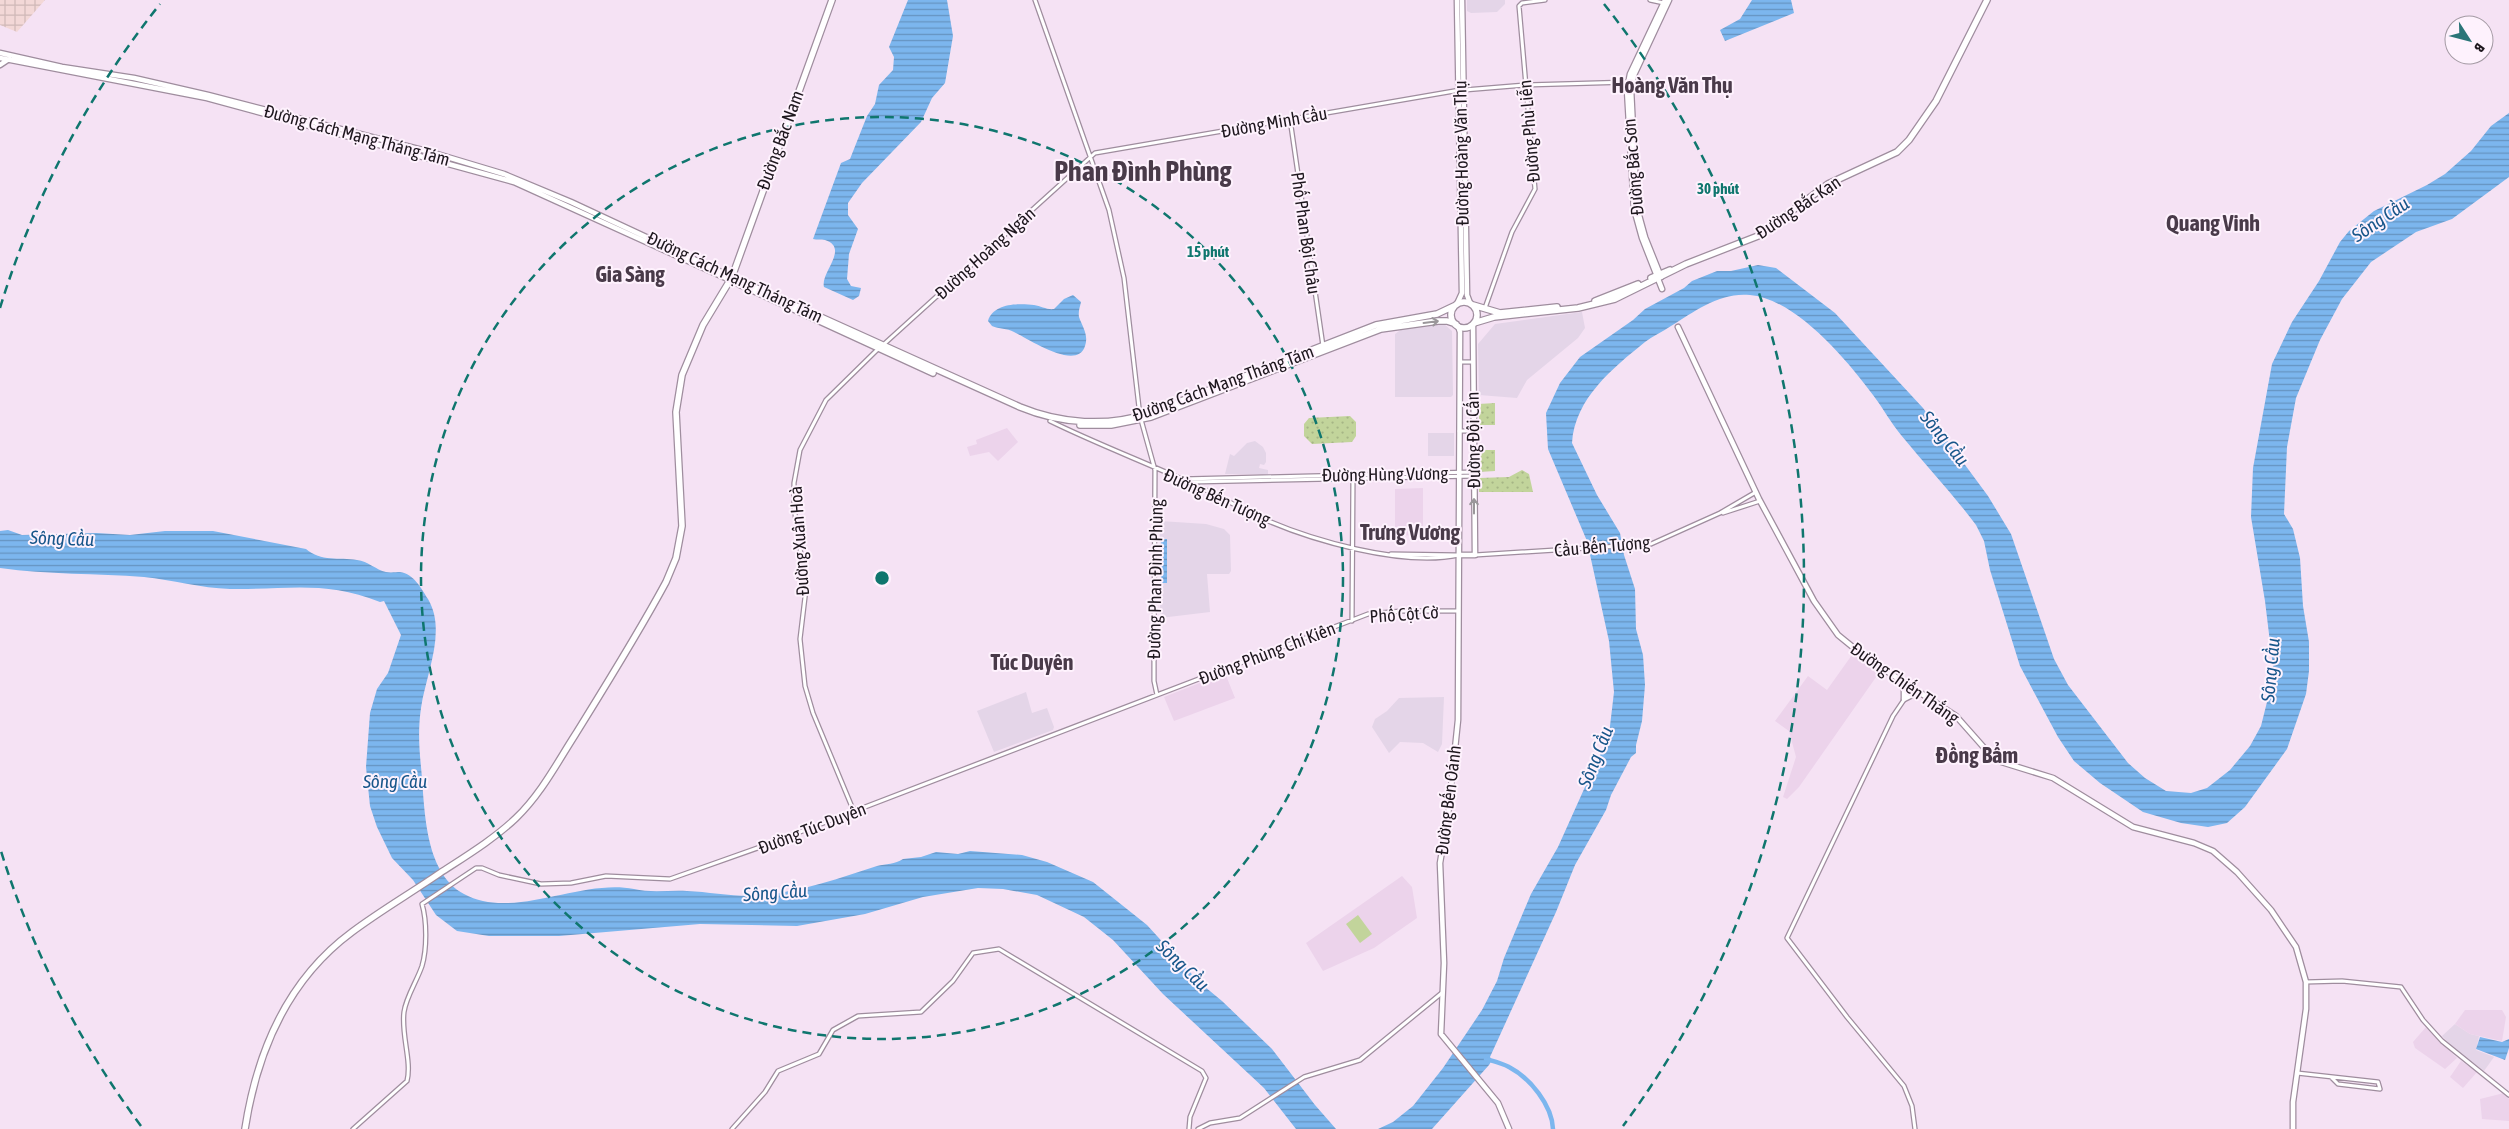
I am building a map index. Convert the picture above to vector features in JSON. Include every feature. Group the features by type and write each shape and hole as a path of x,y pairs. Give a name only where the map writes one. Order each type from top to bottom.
{"highway":[{"name":"Đường Bắc Nam","path":"244,1129 250,1082 275,1018 319,958 349,931 467,853 517,817 546,784 672,572 680,542 682,521 677,398 693,345 729,278 832,0"},
{"name":"Đường Bắc Kạn","path":"1473,324 1494,317 1606,303 1672,270 1758,236 1828,184 1898,152 1909,140 1936,101 1987,0"},
{"name":"Đường Cách Mạng Tháng Tám","path":"729,278 845,331 1030,411 1076,423"},
{"name":"Đường Bắc Kạn","path":"1471,304 1500,313 1588,302 1613,296 1659,278"},
{"name":"Đường Cách Mạng Tháng Tám","path":"1140,419 1376,325 1437,314 1457,304"},
{"path":"1457,304 1471,304 1477,316 1473,324 1467,327 1457,325 1452,317 1457,304"},
{"name":"Đường Cách Mạng Tháng Tám","path":"881,346 1029,415 1076,423 1105,422 1140,419 1381,329 1438,321 1447,321 1457,325"}],"main road":[{"name":"Đường Hoàng Văn Thụ","path":"1457,0 1460,13"},
{"name":"Đường Hoàng Văn Thụ","path":"1462,0 1460,13 1464,217 1467,294 1471,304"},
{"name":"Đường Bắc Sơn","path":"1662,288 1637,208 1630,82 1666,2"},
{"name":"Đường Cách Mạng Tháng Tám","path":"0,53 9,58"},
{"name":"Đường Cách Mạng Tháng Tám","path":"0,58 9,58 163,87 434,153 504,174 592,213 729,278"},
{"path":"0,65 9,58"},
{"name":"Đường Hoàng Văn Thụ","path":"1457,304 1462,294 1464,217"},
{"name":"Đường Đội Cấn","path":"1473,324 1474,555"},
{"name":"Đường Đội Cấn","path":"1457,325 1460,332 1458,555"},
{"name":"Đường Chiến Thắng","path":"1678,327 1760,501 1827,622 1848,644 1956,716 1995,760 2053,778 2133,828 2194,843 2220,855 2271,910 2296,947 2306,982 2306,1008 2296,1073 2293,1129"},
{"name":"Đường Bến Tượng","path":"1458,555 1474,555"},
{"name":"Đường Bến Oánh","path":"1458,555 1458,720 1448,816 1440,863 1444,992 1441,1034 1446,1043 1502,1109 1509,1129"},
{"path":"1899,679 1904,688 1904,699 1914,694 1922,694"}],"street":[{"name":"Đường Phan Đình Phùng","path":"1035,0 1109,210 1124,278 1140,419 1155,470 1154,681 1157,695"},
{"name":"Đường Phù Liễn","path":"1485,309 1512,232 1534,189 1520,4 1544,0"},
{"path":"1650,0 1666,2"},
{"name":"Đường Minh Cầu","path":"1090,156 1100,151 1462,90 1525,85 1630,82"},
{"name":"Phố Phan Bội Châu","path":"1290,119 1323,346"},
{"name":"Đường Hoàng Ngân","path":"881,346 1090,156"},
{"name":"Đường Xuân Hoà","path":"857,810 852,807 813,713 805,686 800,639 806,589 794,507 794,483 800,450 826,400 881,346"},
{"path":"1459,362 1472,362"},
{"name":"Đường Bến Tượng","path":"1050,420 1155,470 1188,482 1270,521 1311,537 1390,554 1395,557 1458,555"},
{"path":"1075,433 1076,423"},
{"path":"1458,431 1473,431"},
{"name":"Đường Hùng Vương","path":"1188,482 1353,476 1474,475"},
{"name":"Đường Phùng Chí Kiên","path":"1157,695 1352,621 1353,476"},
{"name":"Đường Hùng Vương","path":"1180,479 1253,479"},
{"path":"1720,513 1756,492"},
{"path":"1720,513 1760,501"},
{"name":"Cầu Bến Tượng","path":"1508,554 1647,544 1720,513"},
{"name":"Đường Bến Tượng","path":"1474,555 1508,554"},
{"name":"Phố Cột Cờ","path":"1352,621 1377,613 1457,611"},
{"path":"1912,688 1893,716 1787,938 1847,1017 1904,1086 1912,1106 1915,1129"},
{"name":"Đường Túc Duyên","path":"352,1129 406,1081 408,1068 405,1049 404,1011 423,962 422,904 478,867 498,875 541,884 571,883 606,876 670,879 718,863 1157,695"},
{"path":"732,1129 766,1092 778,1072 819,1054 833,1030 858,1016 921,1012 953,981 973,953 999,949 1202,1071 1206,1078 1190,1117 1189,1129"},
{"path":"2306,982 2350,982 2401,987 2423,1020 2442,1041 2509,1095"},
{"path":"1198,1129 1210,1123 1236,1120 1299,1080 1354,1063 1444,992"},
{"path":"2296,1073 2378,1082 2380,1089 2338,1084 2331,1077"}],"shaded area":[{"path":"0,0 45,0 17,32 0,25"},
{"path":"1467,0 1505,0 1505,4 1497,12 1471,13 1467,11"},
{"path":"1582,312 1585,328 1578,338 1527,380 1517,398 1479,395 1478,344 1495,324"},
{"path":"1443,323 1452,331 1453,395 1451,397 1395,397 1395,334 1402,329"},
{"path":"1007,428 1018,442 998,461 989,452 970,456 967,447 977,444 976,440"},
{"path":"1428,433 1454,433 1454,456 1428,456"},
{"path":"1255,441 1263,447 1266,453 1266,462 1264,465 1260,464 1259,468 1268,470 1268,474 1225,474 1230,454 1234,456 1247,443"},
{"path":"1423,488 1423,536 1395,535 1395,489"},
{"path":"1160,521 1206,524 1224,529 1230,535 1231,571 1229,574 1207,574 1210,612 1160,618"},
{"path":"1854,652 1881,670 1799,787 1787,799 1783,797 1796,757 1789,731 1775,721 1808,676 1827,690"},
{"path":"1225,673 1235,698 1174,721 1164,697"},
{"path":"1026,692 1032,713 1047,708 1054,727 1053,730 994,752 977,711"},
{"path":"1444,697 1442,744 1438,752 1423,743 1400,742 1389,753 1372,727 1375,719 1387,711 1399,698"},
{"path":"1402,876 1412,887 1417,918 1374,948 1323,971 1306,943"},
{"path":"2465,1010 2502,1010 2506,1017 2502,1041 2470,1034 2455,1024"},
{"path":"2455,1024 2470,1034 2479,1036 2476,1050 2494,1057 2484,1071 2454,1049 2442,1036"},
{"path":"2426,1027 2457,1058 2445,1069 2415,1048 2413,1042"},
{"path":"2461,1061 2477,1072 2463,1088 2450,1077"},
{"path":"2504,1093 2509,1099 2509,1121 2482,1119 2480,1099"}],"green space":[{"path":"1495,403 1495,425 1479,425 1479,404"},
{"path":"1350,416 1356,422 1356,436 1352,442 1312,444 1304,436 1304,424 1309,418"},
{"path":"1479,450 1495,450 1495,471 1479,472"},
{"path":"1522,470 1529,474 1533,492 1479,492 1479,478 1509,477"},
{"path":"1358,915 1372,934 1360,943 1346,924"}],"water":[{"path":"908,0 947,0 953,36 945,83 932,98 921,122 862,183 848,203 848,215 858,229 849,254 847,279 851,286 861,288 859,296 853,300 824,287 826,275 835,255 835,249 832,244 825,240 813,239 841,163 850,159 867,116 875,104 879,85 893,70 894,57 889,47"},
{"path":"1752,0 1791,0 1794,13 1725,41 1720,30 1740,19"},
{"name":"Sông Cầu","path":"2509,113 2509,177 2452,219 2416,232 2371,262 2342,299 2320,340 2296,398 2287,447 2284,514 2293,529 2300,558 2303,606 2309,642 2309,671 2306,694 2287,749 2245,807 2227,823 2208,827 2181,823 2143,812 2100,783 2074,761 2058,737 2020,666 1990,570 1984,541 1976,525 1901,435 1849,365 1819,333 1802,319 1785,307 1767,299 1750,295 1728,296 1689,314 1648,340 1621,362 1588,398 1580,412 1572,443 1597,495 1620,533 1624,555 1635,589 1636,629 1643,655 1645,685 1642,721 1636,753 1631,757 1611,795 1606,810 1575,865 1556,912 1490,1057 1492,1060 1489,1065 1432,1129 1378,1129 1393,1122 1413,1106 1443,1068 1482,1010 1497,981 1504,958 1531,894 1558,847 1598,758 1608,743 1614,692 1609,641 1587,541 1548,449 1546,413 1560,383 1580,357 1633,320 1645,309 1684,288 1692,281 1717,271 1731,271 1758,265 1776,268 1835,313 1923,408 1988,496 2011,534 2054,659 2068,685 2128,763 2145,778 2166,791 2191,793 2207,788 2230,770 2250,746 2261,726 2271,686 2273,667 2265,601 2251,517 2253,468 2272,364 2292,322 2319,281 2340,242 2349,231 2374,211 2445,174 2471,151 2491,126"},
{"path":"1073,295 1081,302 1079,317 1085,331 1086,342 1080,353 1072,356 1051,351 1011,331 992,326 988,321 995,311 1007,306 1028,304 1054,309 1064,299"},
{"name":"Sông Cầu","path":"8,530 22,535 96,533 130,535 165,531 213,531 306,549 318,556 361,561 382,571 405,573 413,579 428,599 436,625 434,653 419,723 426,819 433,854 441,870 451,884 464,894 483,901 504,903 613,887 647,891 687,891 755,896 807,887 877,866 936,852 958,854 970,851 1022,855 1047,862 1093,882 1147,925 1199,982 1222,1001 1272,1049 1336,1129 1296,1129 1264,1088 1163,994 1113,940 1084,917 1037,895 1003,889 978,888 923,897 865,914 797,926 700,924 559,936 489,936 457,931 436,915 413,880 392,858 377,827 370,806 366,767 370,713 377,689 388,673 401,635 384,601 380,602 360,595 323,588 230,589 197,586 144,577 36,572 0,568 0,531"},
{"path":"1161,539 1167,539 1167,583 1161,583"},
{"path":"2480,1037 2502,1042 2509,1039 2509,1048 2505,1060 2476,1049"}],"waterway":[{"path":"1486,1059 1509,1067 1532,1085 1549,1111 1553,1129"}],"district":[{"name":"Hoàng Văn Thụ","path":"1672,85"},
{"name":"Phan Đình Phùng","path":"1143,171"},
{"name":"Quang Vinh","path":"2213,223"},
{"name":"Gia Sàng","path":"630,274"},
{"name":"Trưng Vương","path":"1410,532"},
{"name":"Túc Duyên","path":"1032,662"},
{"name":"Đồng Bẩm","path":"1977,755"}]}
